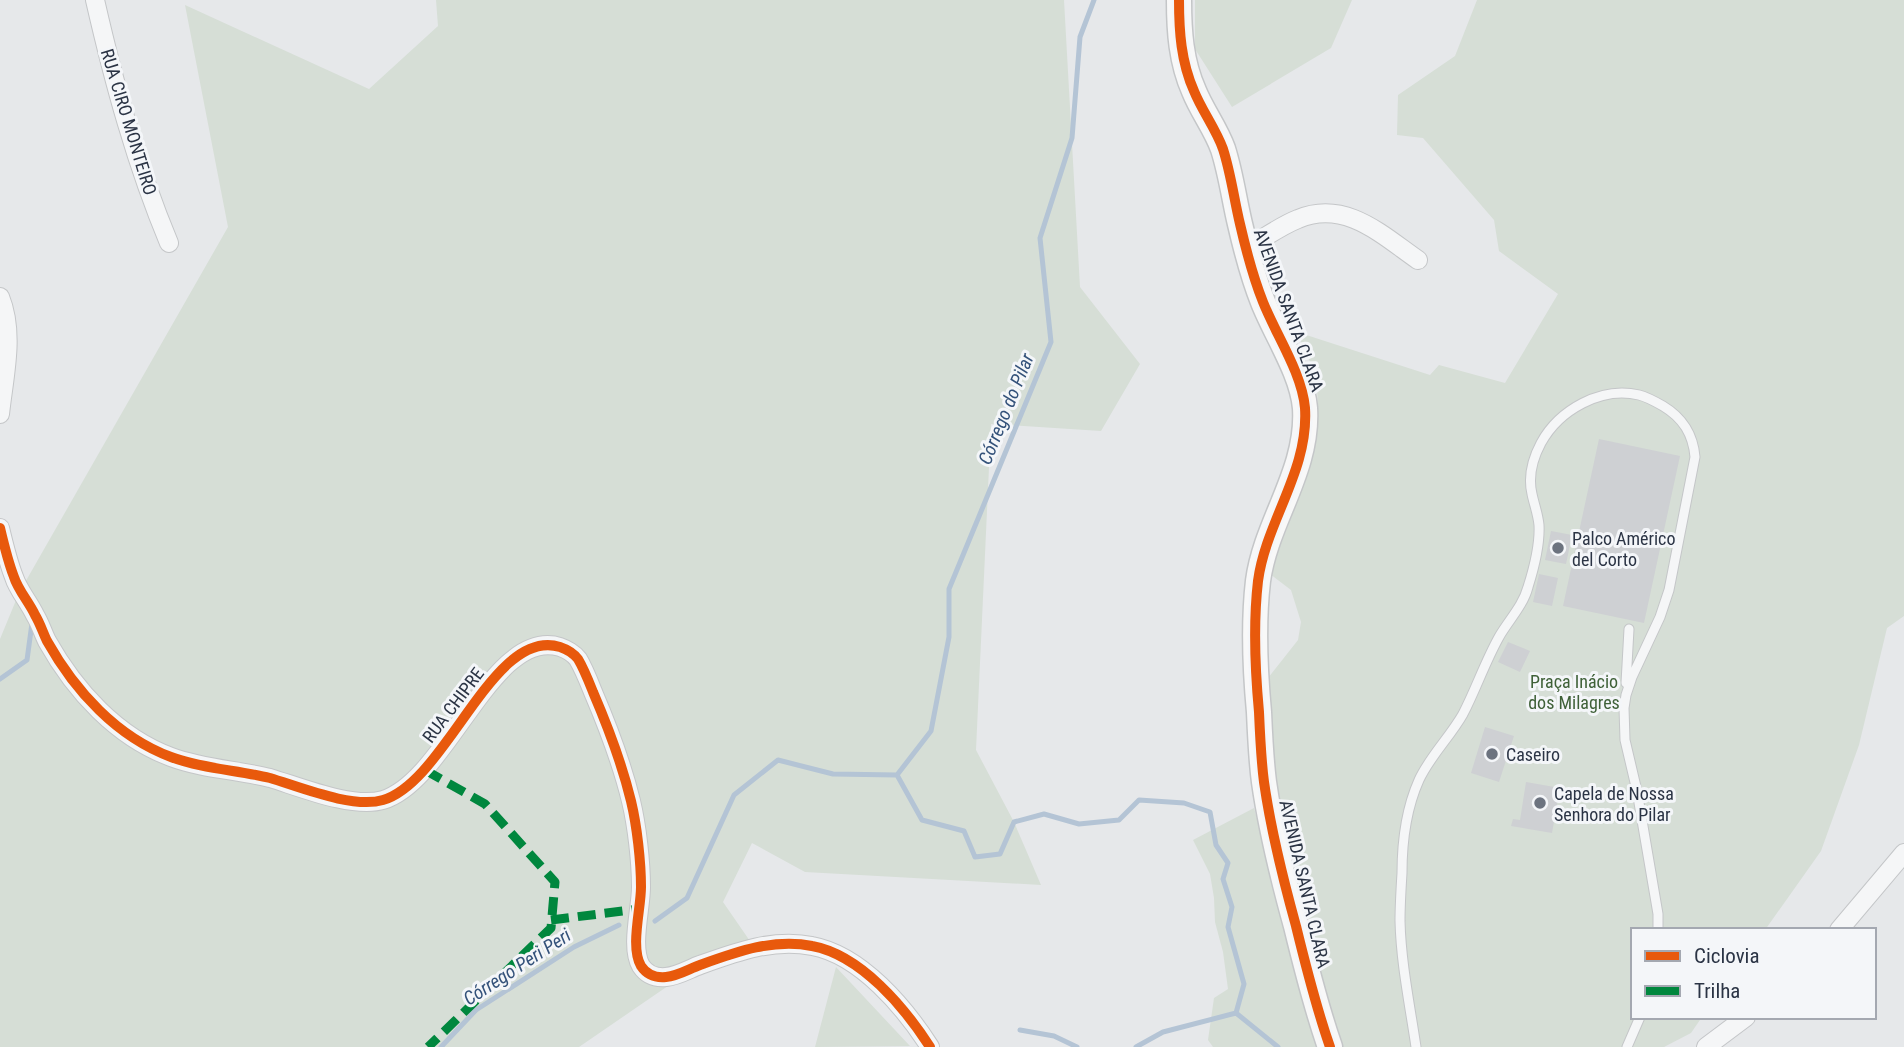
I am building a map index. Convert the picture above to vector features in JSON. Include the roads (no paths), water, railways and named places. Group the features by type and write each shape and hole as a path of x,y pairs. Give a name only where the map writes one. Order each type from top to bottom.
{"street":[{"name":"RUA CIRO MONTEIRO","path":"95,0 132,144 169,243"},
{"name":"AVENIDA SANTA CLARA","path":"1179,0 1179,27 1184,61 1194,91 1222,146 1231,175 1246,248 1263,302 1297,377 1305,407 1303,440 1293,480 1262,559 1256,607 1256,676 1264,781 1280,868 1330,1047"},
{"path":"1246,248 1298,219 1320,212 1345,214 1367,224 1418,260"},
{"path":"0,297 6,321 8,350 0,414"},
{"name":"RUA CHIPRE","path":"0,528 14,580 46,639 77,687 119,727 148,747 172,757 268,778 328,796 378,802 397,795 414,782 457,730 481,694 519,655 527,649 542,645 564,648 577,658 589,684 632,803 641,887 637,944 639,962 644,970 651,975 675,976 728,955 767,945 794,943 817,947 842,958 876,981 907,1014 930,1047"},
{"path":"0,567 14,580"},
{"path":"1841,928 1904,853"},
{"path":"1706,1047 1743,1019"}],"lane":[{"path":"1416,1047 1400,922 1402,846 1409,807 1420,778 1464,712 1488,658 1528,589 1539,537 1538,517 1530,481 1532,467 1543,440 1558,421 1573,409 1588,400 1615,393 1640,395 1673,412 1690,433 1695,457 1667,597 1626,695"},
{"path":"1629,629 1623,722 1642,818 1658,928"},
{"path":"1627,1047 1639,1019"}],"waterway":[{"name":"Córrego do Pilar","path":"897,775 931,731 949,637 949,589 1051,342 1040,238 1072,138 1080,37 1094,0"},
{"path":"0,679 27,660 32,623"},
{"name":"Córrego Peri Peri","path":"655,921 687,898 734,795 778,760 833,774 897,775 922,820 964,831 975,857 1000,854 1014,822 1044,814 1079,824 1119,820 1139,800 1184,803 1210,812 1216,845 1228,863 1223,879 1232,907 1228,927 1244,984 1236,1013"},
{"name":"Córrego Peri Peri","path":"441,1047 476,1010 574,947 619,925"},
{"name":"Córrego Peri Peri","path":"1136,1047 1163,1032 1236,1013 1278,1047"},
{"name":"Córrego Peri Peri","path":"1020,1030 1054,1036 1077,1047"}],"place":[{"name":"Palco Américo del Corto","path":"1558,548"},
{"name":"Caseiro","path":"1492,754"},
{"name":"Capela de Nossa Senhora do Pilar","path":"1540,803"}],"park label":[{"name":"Praça Inácio dos Milagres","path":"1574,691"}]}
